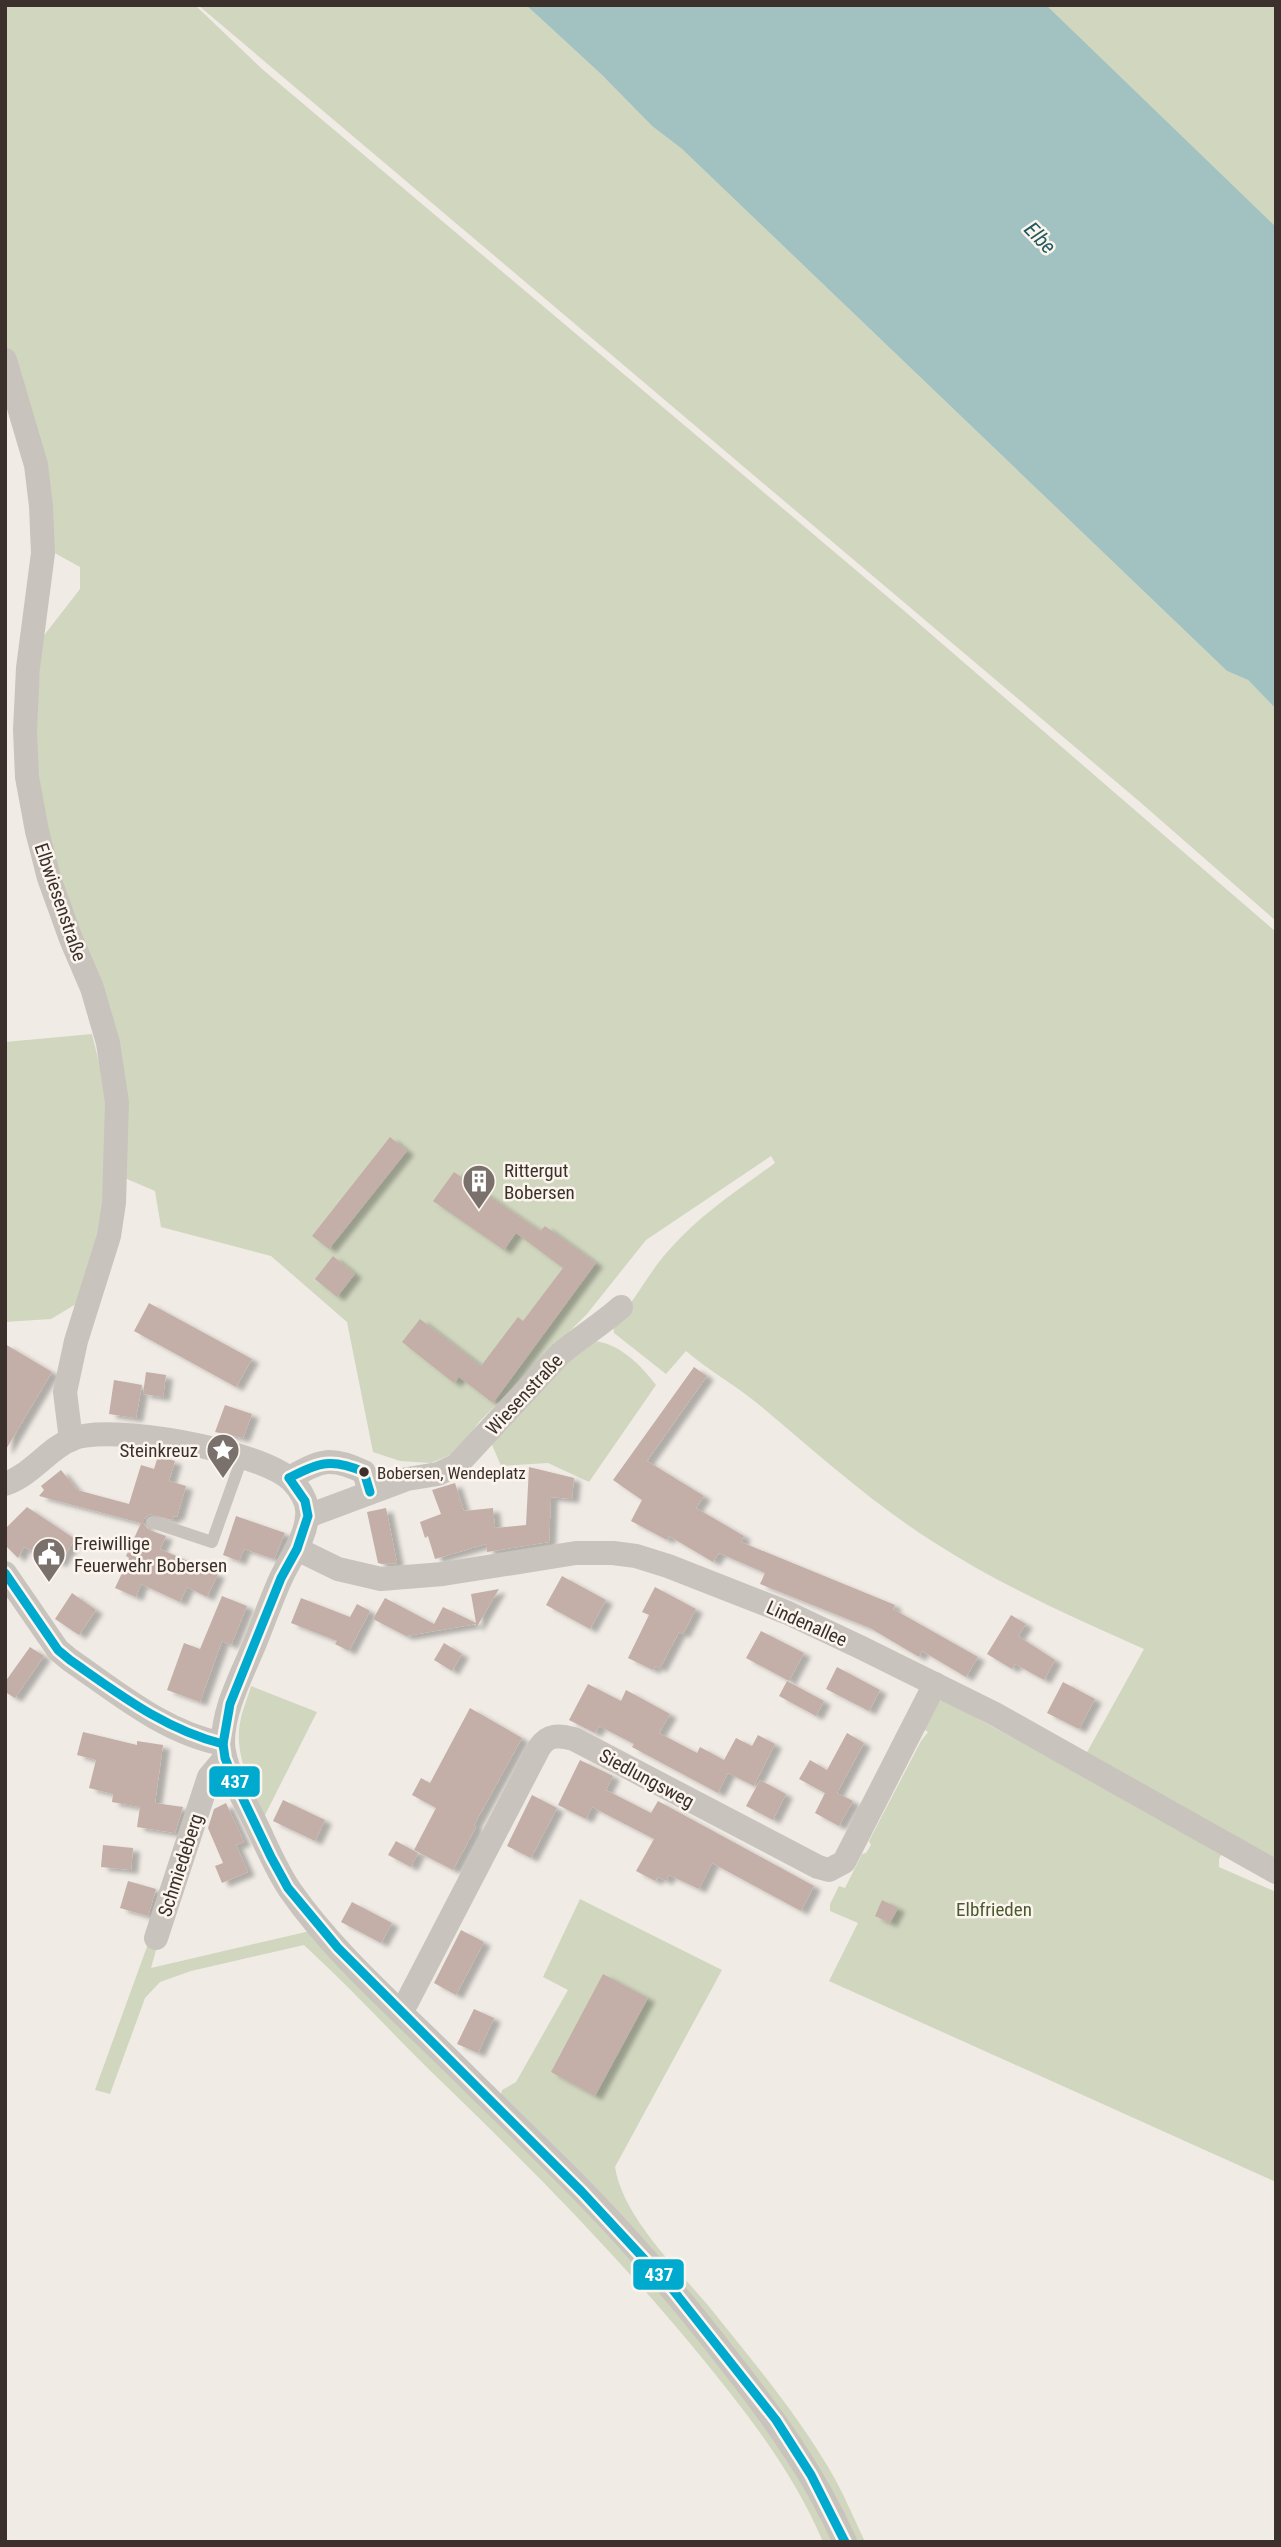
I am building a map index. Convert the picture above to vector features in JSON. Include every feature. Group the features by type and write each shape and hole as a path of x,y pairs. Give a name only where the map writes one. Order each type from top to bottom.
{"street":[{"name":"Elbwiesenstraße","path":"5,360 36,465 41,506 43,553 28,668 25,730 27,777 49,878 92,988 108,1043 117,1102 114,1203 109,1236 76,1341 65,1392 71,1440"},
{"name":"Wiesenstraße","path":"306,1508 370,1492 407,1479 438,1474 457,1465 560,1354 577,1339 596,1329 621,1307"},
{"path":"5,1484 32,1470 71,1440 92,1434 167,1440 215,1449 277,1471 289,1478 306,1508 297,1549 281,1578 230,1704 224,1751 271,1857 288,1888 338,1948 582,2192 673,2290 776,2420 811,2475 845,2542"},
{"path":"289,1478 326,1461 344,1463 364,1472 370,1492"},
{"name":"Lindenallee","path":"297,1549 338,1569 381,1579 443,1574 576,1553 636,1556 690,1574 788,1614 935,1684 1006,1720 1276,1872"},
{"path":"5,1573 58,1650 70,1660 158,1720 224,1751"},
{"name":"Siedlungsweg","path":"399,2009 407,2002 538,1748 546,1739 557,1735 573,1739 818,1867 829,1870 844,1862 935,1684"},
{"name":"Schmiedeberg","path":"156,1938 209,1777 224,1751"}],"lane":[{"path":"152,1522 212,1542 242,1458"}],"green space":[{"path":"5,5 195,5 262,69 902,609 1276,932 1276,1860 1086,1754 1144,1649 1011,1587 935,1543 868,1496 754,1400 686,1351 666,1374 614,1333 613,1324 669,1250 706,1214 775,1163 771,1156 646,1240 587,1314 479,1422 457,1452 431,1463 400,1461 373,1452 347,1322 271,1256 161,1227 155,1191 120,1176 123,1106 32,780 42,638 80,589 80,567 51,551 42,465 5,343"},
{"path":"198,5 526,5 602,75 652,126 682,149 1227,671 1248,680 1276,709 1276,921 1140,802"},
{"path":"1031,5 1276,5 1276,233"},
{"path":"92,1034 110,1108 106,1203 81,1301 51,1319 5,1322 5,1042"},
{"path":"593,1341 620,1350 637,1363 656,1385 589,1482 548,1463 501,1466 490,1440 527,1397"},
{"path":"251,1686 317,1712 264,1817 245,1771 240,1747 240,1723"},
{"name":"Elbfrieden","path":"943,1700 1223,1851 1219,1867 1276,1892 1276,2182 829,1981 858,1923 830,1911 830,1904 839,1886 845,1888 862,1854 866,1853 871,1845 869,1841 928,1732 921,1727 936,1701"},
{"path":"580,1899 722,1970 615,2167 630,2208 643,2228 750,2358 809,2437 835,2479 865,2542 856,2542 814,2460 500,2099 502,2090 516,2082 568,1990 543,1977"},
{"path":"310,1931 630,2255 770,2430 835,2542 823,2542 798,2491 751,2420 637,2282 542,2181 304,1945 191,1971 160,1982 145,1998 110,2094 95,2090 149,1941 158,1943 151,1968"}],"water":[{"name":"Elbe","path":"526,5 1046,5 1276,227 1276,709 1248,680 1227,671 682,149 652,126 602,75"}],"building":[{"path":"390,1137 407,1151 329,1249 312,1236"},
{"path":"454,1172 540,1231 545,1226 596,1263 493,1403 459,1377 454,1383 402,1342 420,1319 481,1366 518,1317 523,1321 563,1268 516,1233 504,1250 433,1201"},
{"path":"333,1256 355,1274 337,1297 315,1279"},
{"path":"149,1303 252,1359 236,1387 134,1331"},
{"path":"5,1344 52,1372 5,1451"},
{"path":"694,1367 707,1376 647,1461 704,1496 696,1508 744,1536 741,1542 895,1605 893,1609 978,1657 966,1677 922,1651 919,1657 870,1628 760,1584 765,1573 719,1553 713,1562 669,1536 667,1540 631,1521 642,1500 613,1480"},
{"path":"146,1372 166,1375 163,1397 143,1394"},
{"path":"114,1380 142,1385 136,1418 109,1414"},
{"path":"225,1405 252,1414 243,1438 215,1432"},
{"path":"158,1456 175,1461 169,1481 186,1486 177,1517 174,1516 172,1520 150,1514 144,1519 144,1524 149,1530 166,1536 160,1549 218,1574 207,1597 187,1587 180,1602 141,1584 136,1597 115,1588 141,1523 39,1496 44,1490 41,1486 61,1470 77,1490 129,1504 141,1465 154,1469"},
{"path":"529,1467 574,1478 572,1499 551,1497 549,1542 487,1552 486,1544 435,1559 428,1536 425,1538 420,1522 441,1514 432,1490 455,1483 464,1511 493,1508 495,1528 526,1525"},
{"path":"27,1507 75,1539 60,1563 24,1547 18,1558 5,1545 5,1529"},
{"path":"386,1508 397,1563 382,1564 378,1563 367,1512"},
{"path":"236,1516 285,1533 274,1559 244,1549 239,1561 223,1555"},
{"path":"562,1576 606,1600 590,1629 546,1605"},
{"path":"655,1587 696,1609 683,1634 679,1632 660,1668 655,1666 653,1670 628,1658 649,1615 642,1612"},
{"path":"499,1589 476,1628 476,1624 406,1636 373,1619 385,1598 434,1624 443,1607 476,1623 471,1594"},
{"path":"72,1593 96,1610 79,1635 55,1619"},
{"path":"222,1596 247,1606 231,1645 222,1641 200,1702 167,1690 184,1643 200,1649"},
{"path":"301,1598 350,1617 357,1604 370,1611 349,1651 335,1644 337,1641 291,1623"},
{"path":"1011,1615 1026,1624 1018,1636 1055,1660 1044,1680 1015,1664 1012,1669 987,1654"},
{"path":"761,1631 804,1653 789,1681 746,1658"},
{"path":"444,1643 462,1654 452,1671 434,1660"},
{"path":"30,1647 44,1656 15,1698 5,1692 5,1682"},
{"path":"837,1667 880,1690 869,1711 826,1689"},
{"path":"787,1681 824,1701 816,1716 779,1696"},
{"path":"1063,1682 1095,1699 1079,1729 1047,1713"},
{"path":"588,1684 621,1701 626,1690 670,1714 659,1733 697,1753 700,1747 724,1760 736,1738 752,1746 758,1735 775,1744 754,1786 728,1773 718,1793 632,1747 634,1744 599,1726 595,1733 569,1720"},
{"path":"470,1708 522,1738 474,1825 476,1827 453,1870 414,1850 436,1808 412,1795 421,1778 430,1783"},
{"path":"83,1732 137,1745 137,1741 163,1745 155,1803 183,1807 175,1833 137,1827 140,1807 112,1802 113,1794 89,1788 96,1760 77,1755"},
{"path":"847,1733 864,1743 837,1793 853,1801 839,1826 815,1813 825,1793 799,1779 810,1760 827,1770"},
{"path":"580,1760 613,1776 606,1790 651,1813 658,1801 814,1886 801,1911 712,1863 699,1889 669,1875 666,1881 658,1877 655,1881 636,1871 654,1839 592,1807 586,1819 558,1805"},
{"path":"760,1780 786,1794 773,1820 746,1806"},
{"path":"532,1795 557,1808 531,1858 507,1846"},
{"path":"283,1800 325,1820 315,1841 273,1821"},
{"path":"226,1803 244,1842 236,1845 248,1872 222,1883 215,1866 223,1863 208,1828 214,1809"},
{"path":"396,1841 418,1853 411,1867 388,1855"},
{"path":"103,1845 133,1848 131,1870 101,1867"},
{"path":"128,1881 156,1889 148,1916 120,1908"},
{"path":"882,1900 898,1908 890,1923 875,1916"},
{"path":"352,1902 392,1923 381,1943 341,1922"},
{"path":"461,1930 484,1942 456,1995 434,1983"},
{"path":"603,1974 648,1998 595,2096 551,2072"},
{"path":"474,2009 494,2018 478,2053 457,2044"}],"transit line":[{"name":"437","path":"289,1478 317,1465 343,1465 364,1472 370,1492"},
{"name":"437","path":"289,1478 305,1501 308,1516 297,1549 281,1578 230,1704 223,1744 233,1778 271,1857 288,1888 338,1948 582,2192 673,2290 776,2420 811,2475 845,2542"},
{"name":"437","path":"5,1573 58,1650 70,1660 124,1698 162,1720 223,1744"}],"place":[{"name":"Rittergut Bobersen","path":"479,1211"},
{"name":"Bobersen, Wendeplatz","path":"364,1472"},
{"name":"Steinkreuz","path":"223,1480"},
{"name":"Freiwillige Feuerwehr Bobersen","path":"49,1584"}]}
